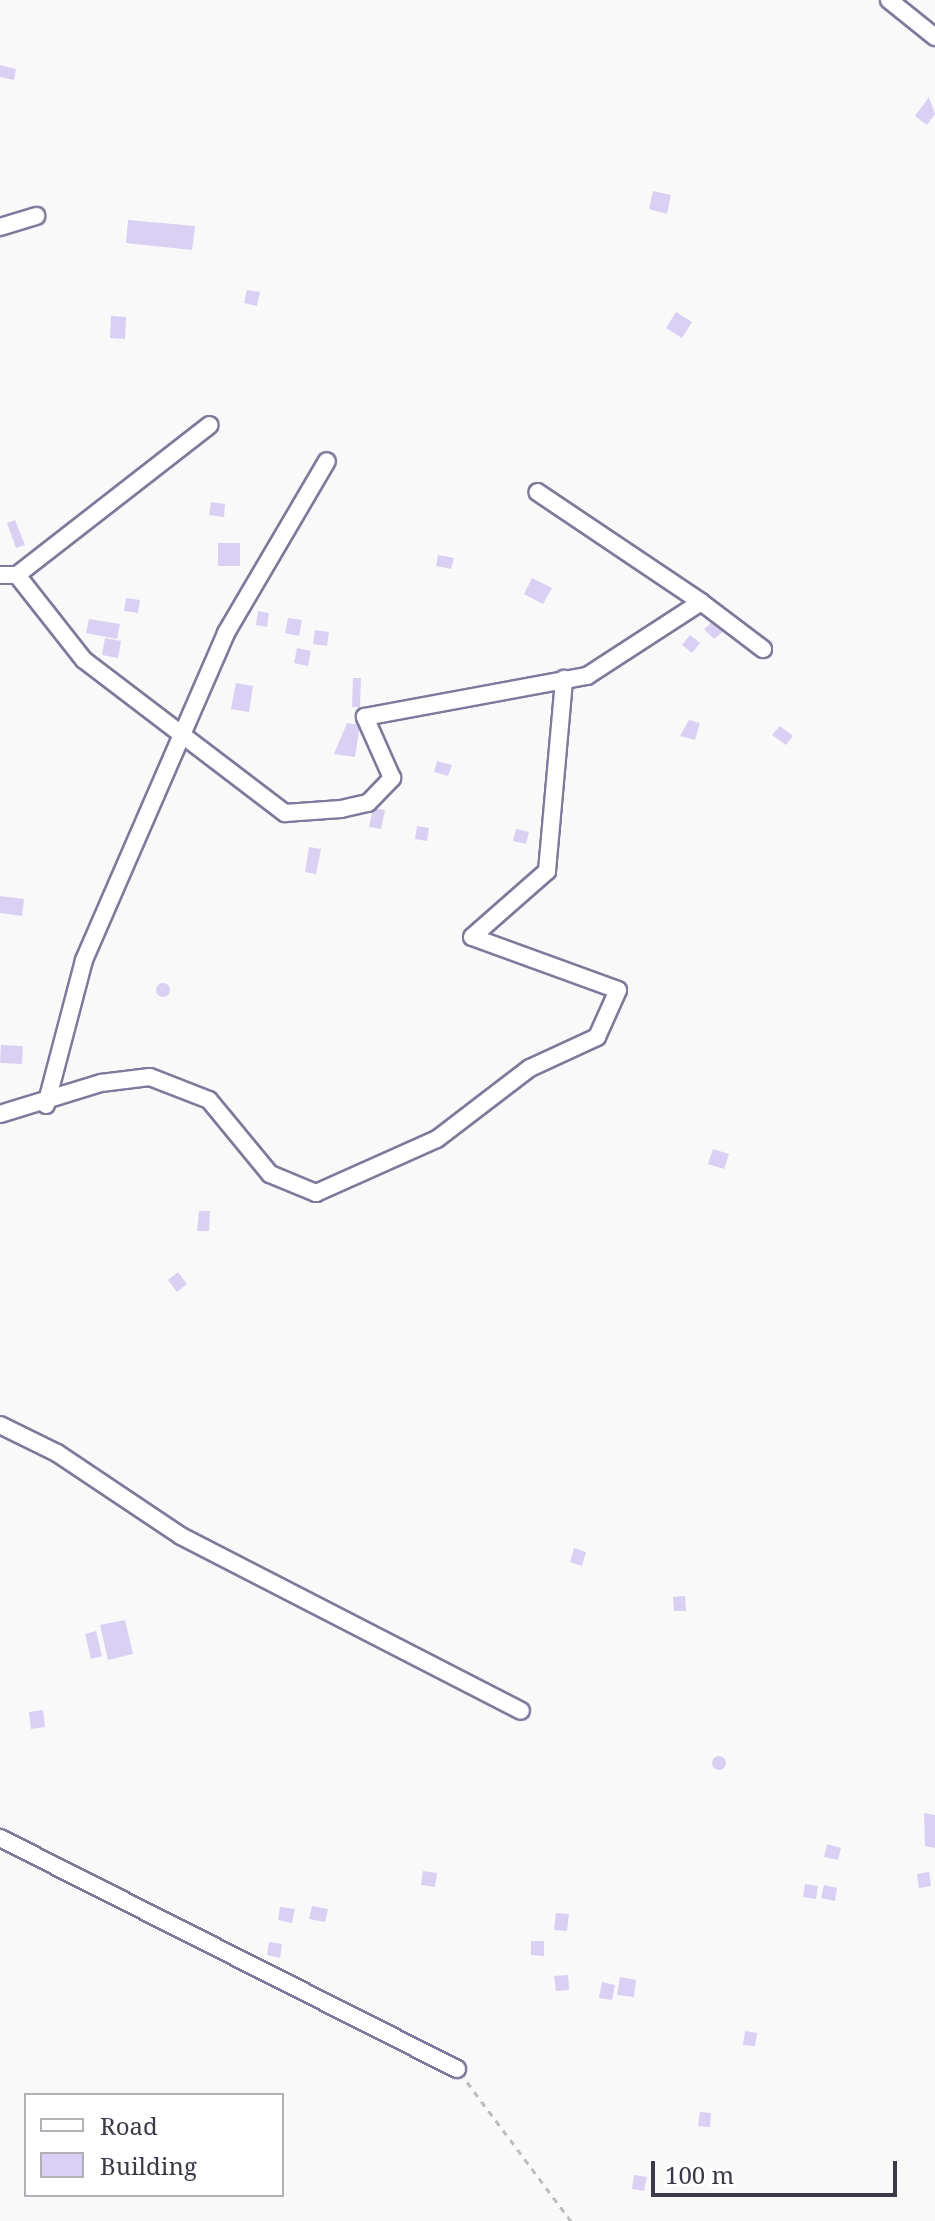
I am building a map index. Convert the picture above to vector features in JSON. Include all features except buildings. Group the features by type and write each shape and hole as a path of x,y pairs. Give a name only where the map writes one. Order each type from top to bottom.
{"street":[{"path":"889,0 935,37"},
{"path":"0,227 36,216"},
{"path":"210,425 9,575 84,660 181,737 285,813 341,809 368,803 392,778 365,717 587,676 701,602"},
{"path":"46,1105 84,960 226,633 327,461"},
{"path":"537,492 701,602 763,649"},
{"path":"0,1114 46,1105 101,1083 150,1077 209,1100 270,1174 316,1193 437,1139 530,1068 597,1037 618,990 472,937 547,871 564,679"},
{"path":"0,1425 57,1453 181,1536 521,1711"},
{"path":"0,1838 457,2069"}],"path":[{"path":"457,2069 571,2221"}]}
